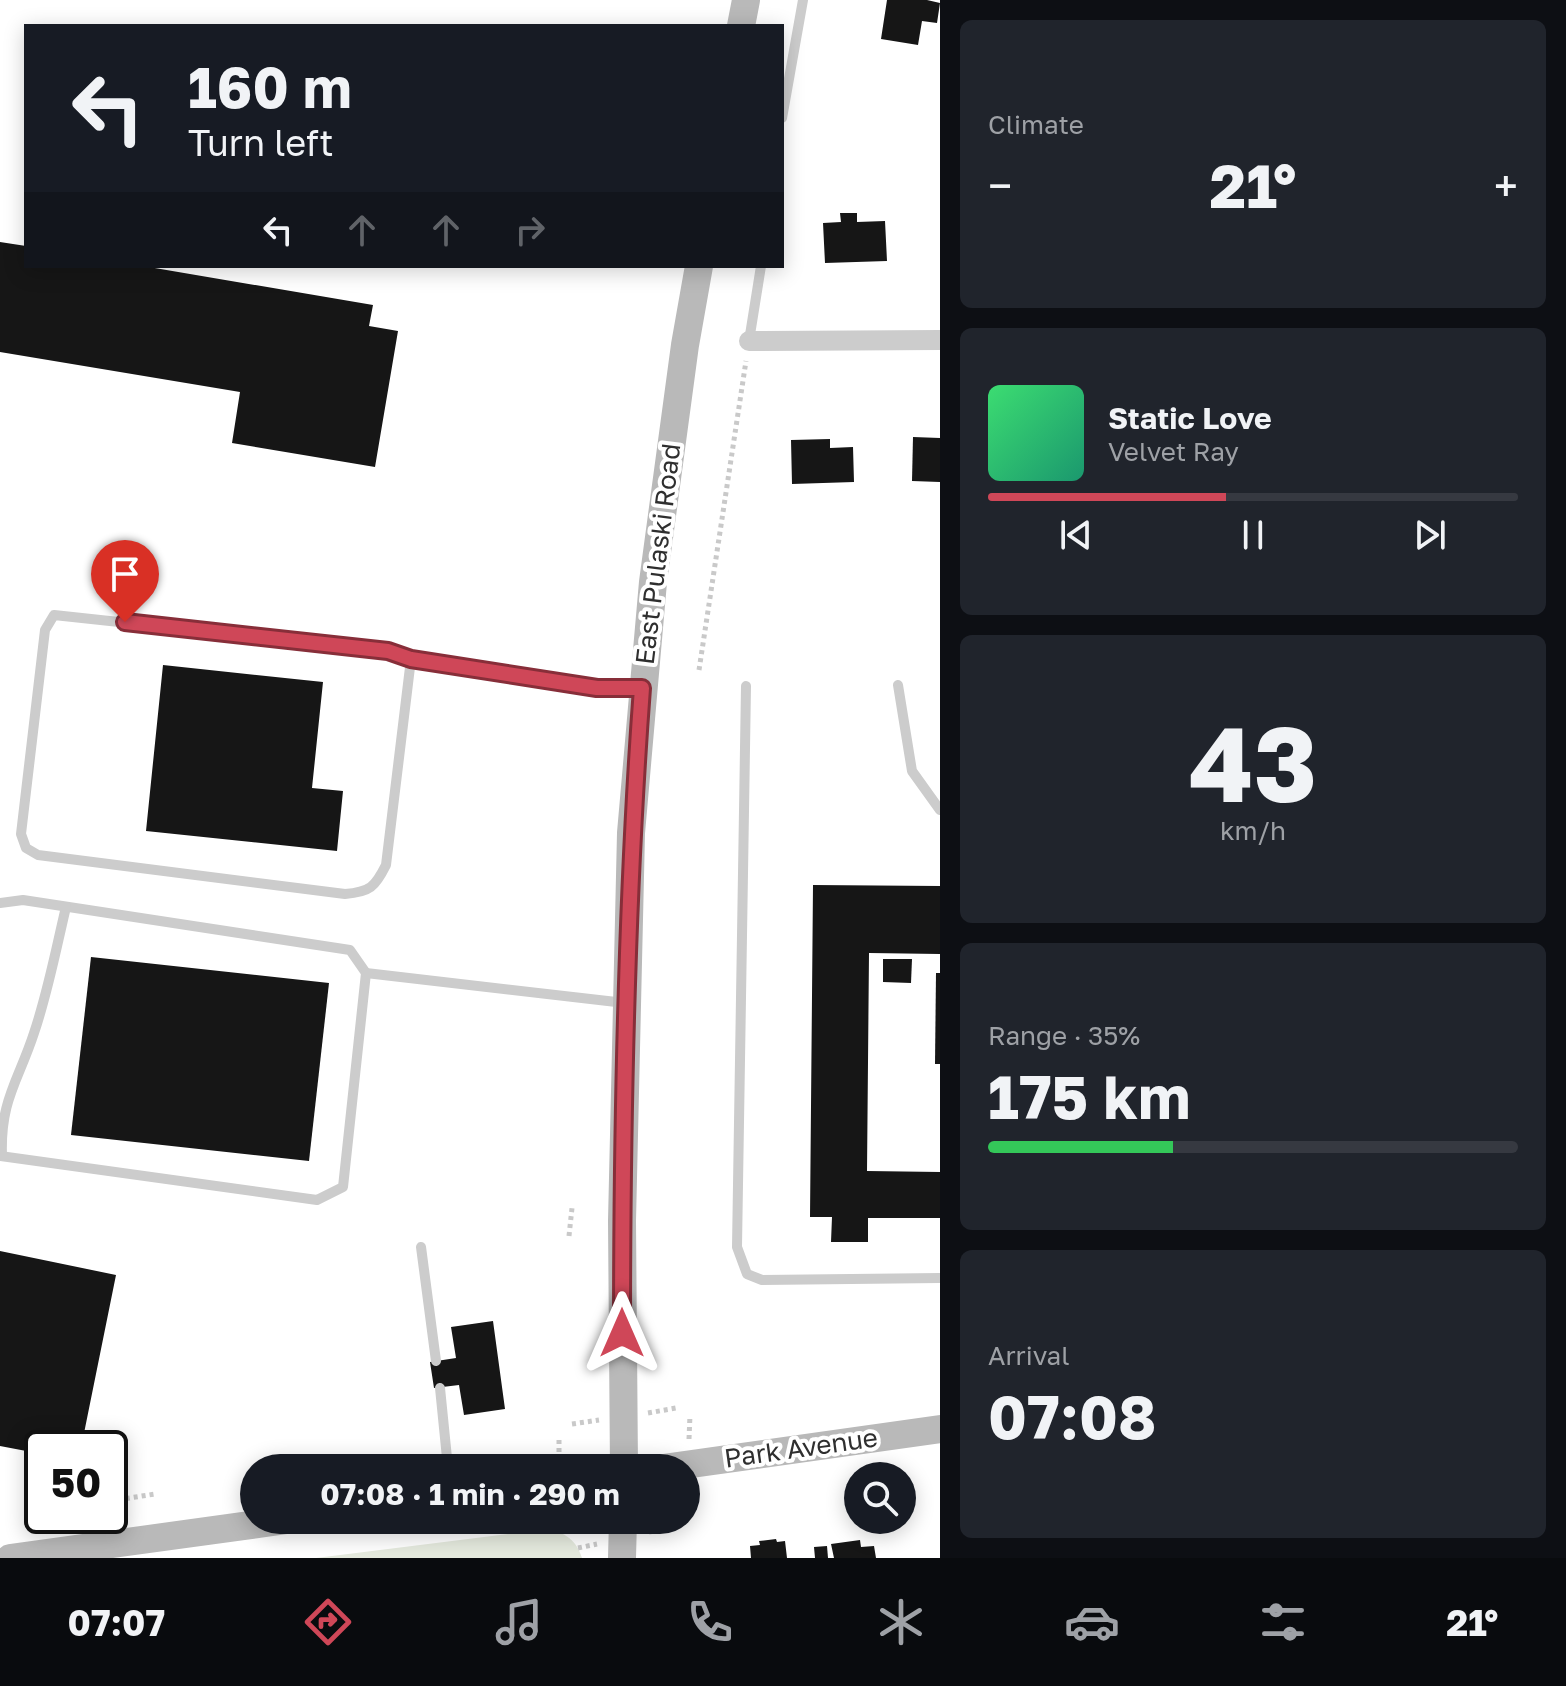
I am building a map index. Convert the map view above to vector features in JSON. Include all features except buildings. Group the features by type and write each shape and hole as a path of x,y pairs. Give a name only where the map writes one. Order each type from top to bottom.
{"main road":[{"path":"741,24 746,0"},
{"name":"East Pulaski Road","path":"624,1454 622,1221 631,833 642,688 685,345 699,268"},
{"name":"Park Avenue","path":"700,1463 940,1429"},
{"path":"10,1558 240,1526"},
{"path":"622,1558 623,1534"}],"street":[{"path":"749,341 940,340"}],"lane":[{"path":"784,107 803,0"},
{"path":"749,341 761,268"},
{"path":"411,659 386,865 378,881 365,892 345,894 84,861 38,855 26,848 21,834 45,630 54,615 388,651 411,659 597,688 642,688"},
{"path":"898,685 912,771 940,810"},
{"path":"746,686 737,1247 747,1274 762,1280 940,1278"},
{"path":"0,903 23,900 350,950 366,973 343,1187 317,1200 1,1156 6,1099 34,1033 66,907"},
{"path":"366,973 625,1003"},
{"path":"421,1247 436,1361"},
{"path":"440,1388 447,1454"}],"path":[{"path":"699,670 749,341"},
{"path":"569,1236 572,1208"},
{"path":"559,1440 559,1454"},
{"path":"128,1498 155,1494"}],"shaded area":[{"path":"508,1534 562,1534 576,1545 582,1558 316,1558"}],"route":[{"path":"125,622 388,651 411,659 597,688 642,688 631,833 625,1003 622,1333"}]}
